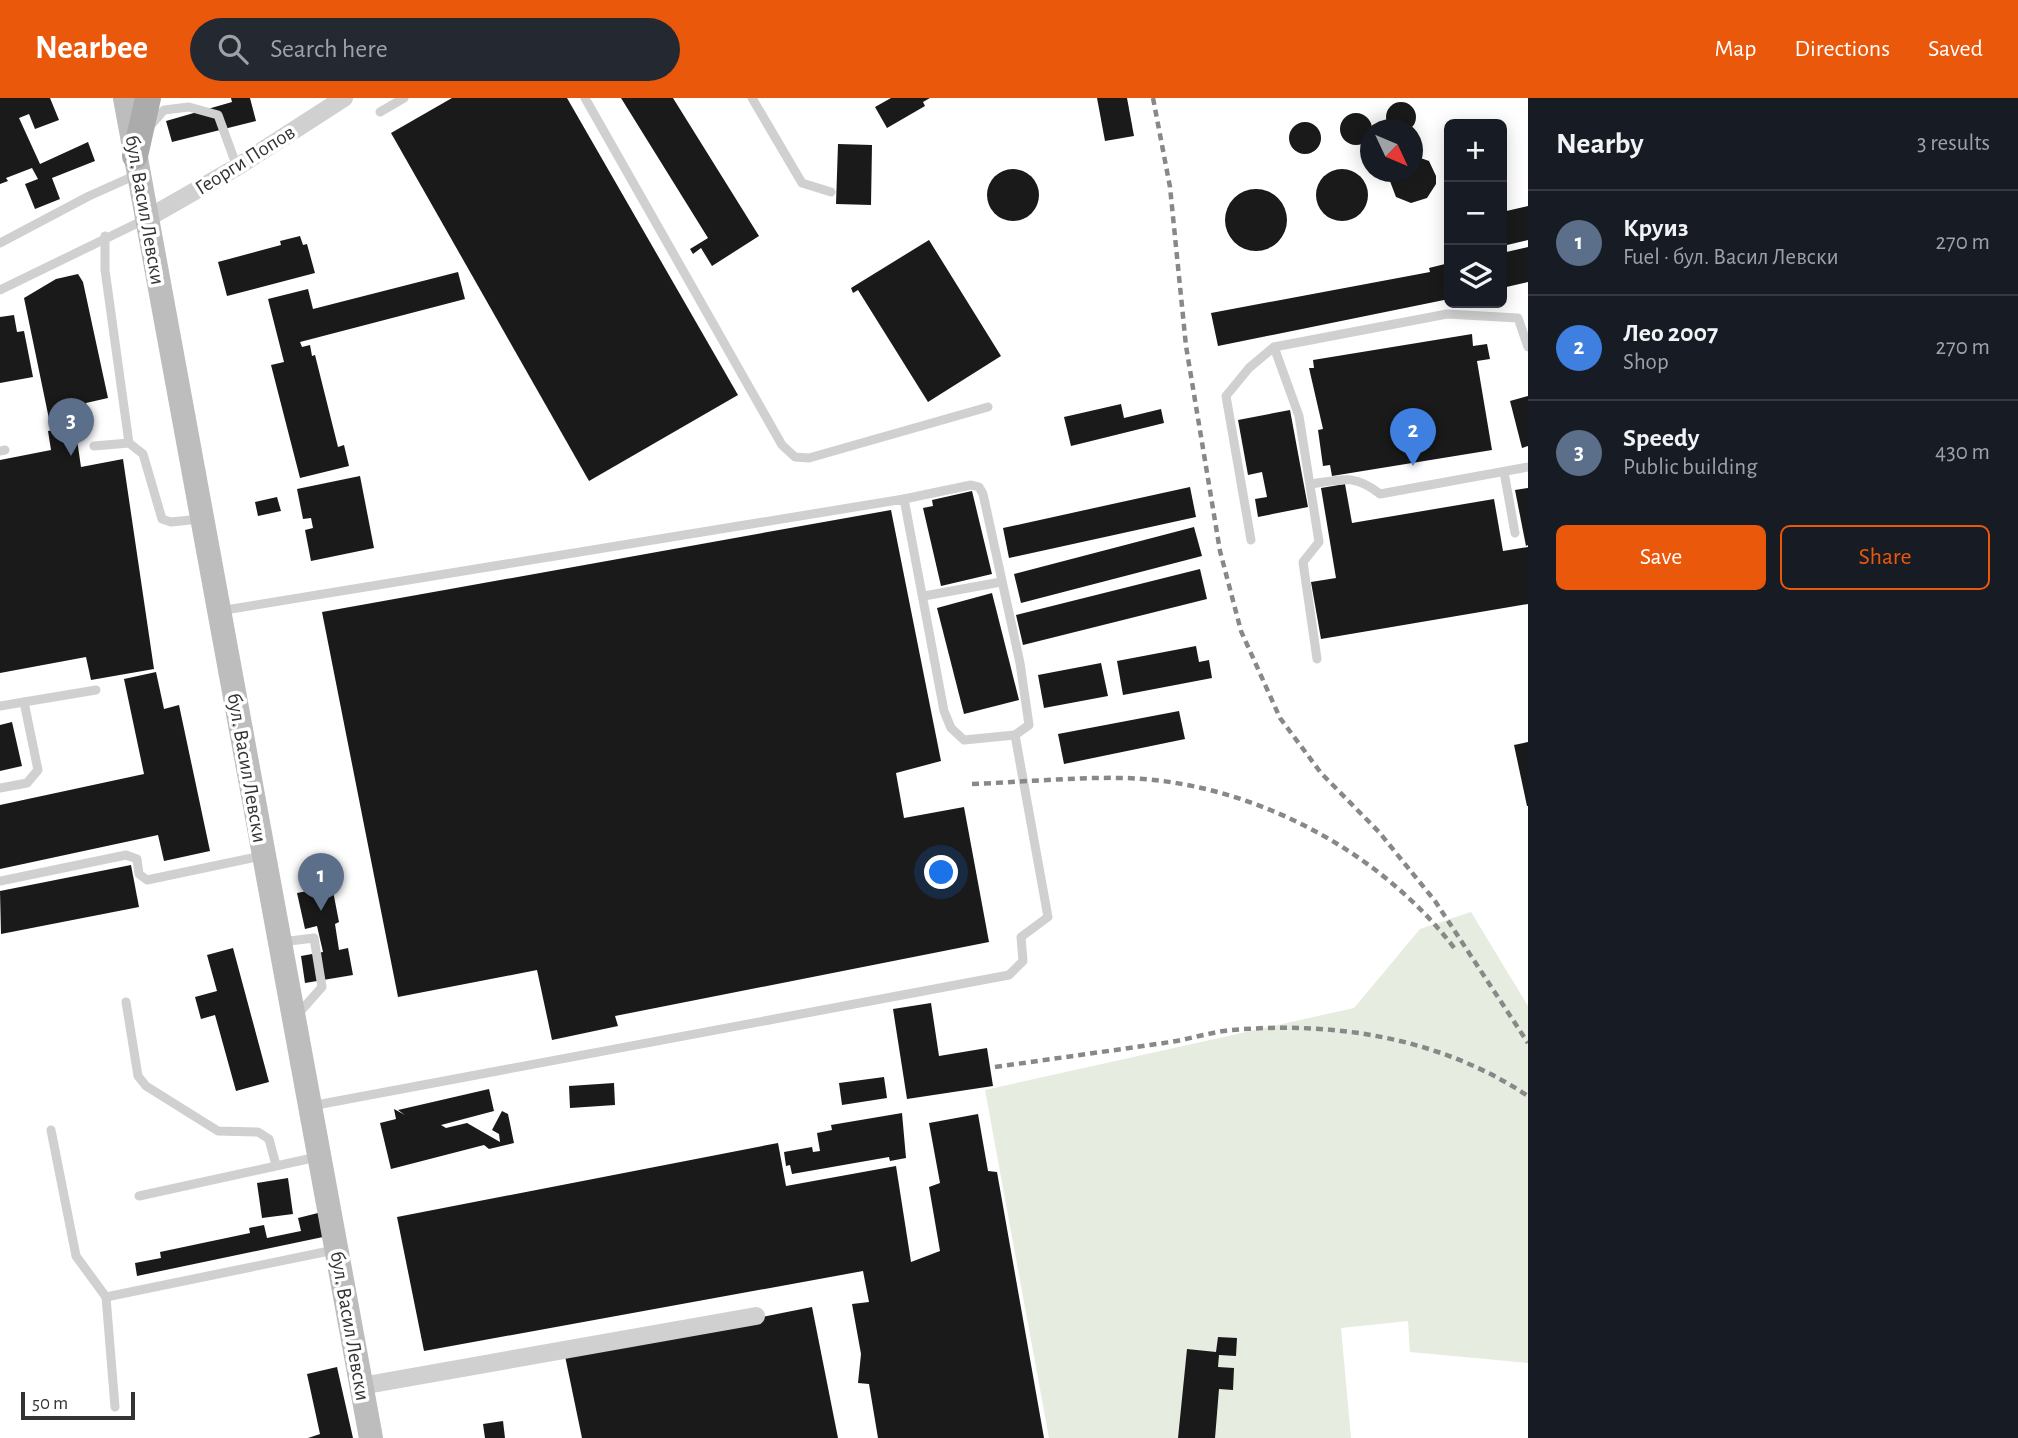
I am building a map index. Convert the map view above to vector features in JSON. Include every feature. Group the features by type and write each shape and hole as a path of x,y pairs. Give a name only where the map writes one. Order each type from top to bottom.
{"main road":[{"path":"136,165 148,98"}],"street":[{"name":"бул. Васил Левски","path":"125,98 200,519 371,1438"},
{"name":"Георги Попов","path":"146,219 237,167 344,98"},
{"path":"361,1385 755,1316"}],"lane":[{"path":"380,112 404,98"},
{"path":"585,98 782,445 794,457 809,458 988,407"},
{"path":"752,98 803,183 831,192"},
{"path":"0,243 89,196 136,165 151,124 164,110 189,107 218,115 237,167"},
{"path":"0,289 105,236 146,219"},
{"path":"105,236 105,270 129,443"},
{"path":"1251,540 1226,396 1249,368 1274,347 1447,314 1518,318 1528,347"},
{"path":"1274,347 1299,416 1312,484 1319,542 1303,562 1317,659"},
{"path":"94,446 129,443 143,454 162,519 171,522 200,519"},
{"path":"1312,484 1349,478 1365,481 1380,494 1528,467"},
{"path":"1504,472 1515,533"},
{"path":"218,611 904,499 971,485 979,487 989,518 1020,663 1029,725 1015,735 964,740 951,728 944,710 904,499"},
{"path":"924,596 1001,582"},
{"path":"0,706 96,690"},
{"path":"0,788 27,783 38,770 23,702"},
{"path":"309,1107 1009,975 1023,961 1021,937 1048,917 1015,735"},
{"path":"0,881 126,855 137,859 139,874 147,880 263,856"},
{"path":"279,942 314,939 323,987 293,1020"},
{"path":"126,1002 138,1076 146,1086 218,1131 258,1132 269,1139 276,1165"},
{"path":"51,1130 76,1256 106,1297 115,1407"},
{"path":"139,1196 319,1157"},
{"path":"106,1297 336,1250"}],"shaded area":[{"path":"1471,912 1528,1006 1528,1363 1410,1352 1408,1321 1341,1328 1351,1438 1049,1438 985,1090 1354,1008 1420,929"}],"building":[{"path":"0,98 50,98 59,120 35,129 29,114 19,118 40,164 88,142 95,161 52,178 60,199 35,209 25,184 38,179 32,168 6,178 8,181 0,184"},
{"path":"231,98 250,98 256,121 172,142 166,121 232,102"},
{"path":"452,98 567,98 738,395 589,481 391,133"},
{"path":"621,98 673,98 759,236 712,266 701,248 693,254 690,249 708,238"},
{"path":"891,98 930,98 923,102 925,106 887,128 875,107"},
{"path":"1097,98 1127,98 1134,136 1105,141"},
{"path":"1395,103 1407,103 1415,111 1416,119 1386,119 1387,111"},
{"path":"1356,113 1367,118 1360,119 1360,144 1350,144 1345,140 1340,129 1345,118"},
{"path":"1305,122 1316,127 1321,138 1316,149 1305,154 1294,149 1289,138 1294,127"},
{"path":"838,144 872,145 871,205 836,204"},
{"path":"1423,159 1429,161 1436,176 1436,184 1427,198 1411,203 1396,197 1390,182 1423,182"},
{"path":"1013,169 1023,171 1031,177 1037,185 1037,205 1031,213 1023,219 1013,221 1003,219 995,213 989,205 987,195 989,185 995,177 1003,171"},
{"path":"1332,171 1352,171 1360,177 1360,182 1366,185 1366,205 1352,219 1332,219 1318,205 1318,185"},
{"path":"1256,189 1278,198 1287,220 1278,242 1256,251 1234,242 1225,220 1234,198"},
{"path":"1528,206 1528,240 1507,245 1507,211"},
{"path":"300,236 303,245 307,244 315,273 227,296 218,262 281,245 280,241"},
{"path":"929,240 1001,356 928,402 858,290 853,293 851,288"},
{"path":"1528,247 1528,282 1507,287 1507,252"},
{"path":"1444,264 1444,300 1218,346 1211,313 1430,272 1429,268"},
{"path":"458,272 465,299 300,342 302,347 310,345 312,356 315,355 338,447 344,445 349,466 300,478 271,365 284,362 268,299 308,289 313,309"},
{"path":"78,274 83,282 108,398 86,403 88,411 49,419 24,298 56,279"},
{"path":"14,315 17,332 24,331 33,377 0,383 0,317"},
{"path":"1472,334 1473,346 1487,344 1490,359 1477,361 1492,450 1332,476 1330,465 1323,466 1318,430 1323,429 1309,368 1314,368 1313,360"},
{"path":"1528,396 1528,446 1522,448 1510,401"},
{"path":"1121,404 1124,418 1161,409 1164,423 1071,446 1064,417"},
{"path":"1290,410 1308,507 1258,517 1255,499 1267,497 1262,472 1248,475 1238,420"},
{"path":"75,426 81,467 123,459 154,669 91,680 86,657 0,673 0,460 51,450 48,431"},
{"path":"360,476 374,548 311,561 305,530 313,528 311,518 303,519 297,489"},
{"path":"1345,484 1352,523 1494,499 1503,551 1528,547 1528,604 1321,639 1311,582 1336,578 1321,488"},
{"path":"1190,487 1196,517 1009,558 1003,528"},
{"path":"1528,488 1528,545 1526,546 1515,490"},
{"path":"972,491 992,574 941,586 923,508 933,506 932,500"},
{"path":"277,497 281,511 258,516 255,502"},
{"path":"891,510 941,761 896,773 904,818 964,807 989,942 615,1016 618,1026 552,1040 537,970 398,997 322,612"},
{"path":"1194,527 1202,556 1021,603 1014,574"},
{"path":"1200,569 1207,599 1023,645 1016,615"},
{"path":"992,593 1019,700 964,714 937,608"},
{"path":"1196,646 1199,662 1209,660 1212,678 1123,695 1117,661"},
{"path":"1101,663 1108,696 1044,708 1038,675"},
{"path":"156,672 164,709 179,705 210,851 164,861 158,835 0,869 0,805 144,774 124,679"},
{"path":"1179,711 1185,739 1064,764 1058,734"},
{"path":"12,722 22,766 0,771 0,725"},
{"path":"1528,742 1528,806 1527,806 1514,745"},
{"path":"131,865 139,907 1,934 0,891"},
{"path":"332,886 339,922 335,924 339,950 348,948 353,975 305,983 301,956 323,952 317,926 305,929 297,893"},
{"path":"233,948 269,1082 236,1091 215,1015 201,1019 195,997 217,991 207,955"},
{"path":"931,1003 939,1056 987,1048 993,1086 907,1099 893,1009"},
{"path":"884,1077 887,1098 842,1105 839,1083"},
{"path":"614,1083 615,1105 570,1108 569,1086"},
{"path":"489,1089 494,1111 441,1125 446,1128 467,1123 500,1142 499,1134 492,1130 502,1111 508,1114 514,1143 489,1149 484,1145 391,1169 380,1123 396,1119 394,1109 405,1115 398,1110"},
{"path":"902,1113 906,1158 890,1161 889,1157 792,1174 790,1165 786,1166 784,1152 812,1147 813,1152 820,1151 817,1133 832,1130 831,1125"},
{"path":"978,1114 988,1171 997,1172 1044,1438 878,1438 869,1384 858,1383 861,1354 852,1304 869,1302 863,1271 424,1351 397,1217 778,1143 786,1186 896,1166 911,1262 940,1251 929,1187 940,1183 929,1123"},
{"path":"288,1178 293,1214 262,1218 257,1183"},
{"path":"318,1213 323,1237 137,1276 135,1263 161,1258 160,1252 250,1233 249,1228 264,1225 267,1238 301,1231 298,1218"},
{"path":"812,1307 838,1438 582,1438 565,1356"},
{"path":"1218,1337 1237,1338 1236,1356 1219,1355 1218,1367 1234,1368 1233,1390 1219,1389 1215,1438 1178,1438 1187,1349 1216,1352"},
{"path":"337,1367 353,1438 308,1438 320,1434 307,1374"},
{"path":"503,1421 505,1438 485,1438 483,1424"}],"railway":[{"path":"1153,98 1170,187 1186,346 1220,551 1241,631 1280,718 1321,773 1379,832 1435,901 1528,1043"},
{"path":"972,784 1126,778 1173,782 1219,792 1265,808 1309,828 1351,852 1389,881 1424,913 1455,949"},
{"path":"995,1067 1173,1042 1224,1031 1309,1028 1386,1038 1423,1047 1495,1076 1528,1096"}],"place":[{"name":"Speedy","path":"71,456"},
{"name":"Лео 2007","path":"1413,466"},
{"name":"Круиз","path":"321,911"}]}
